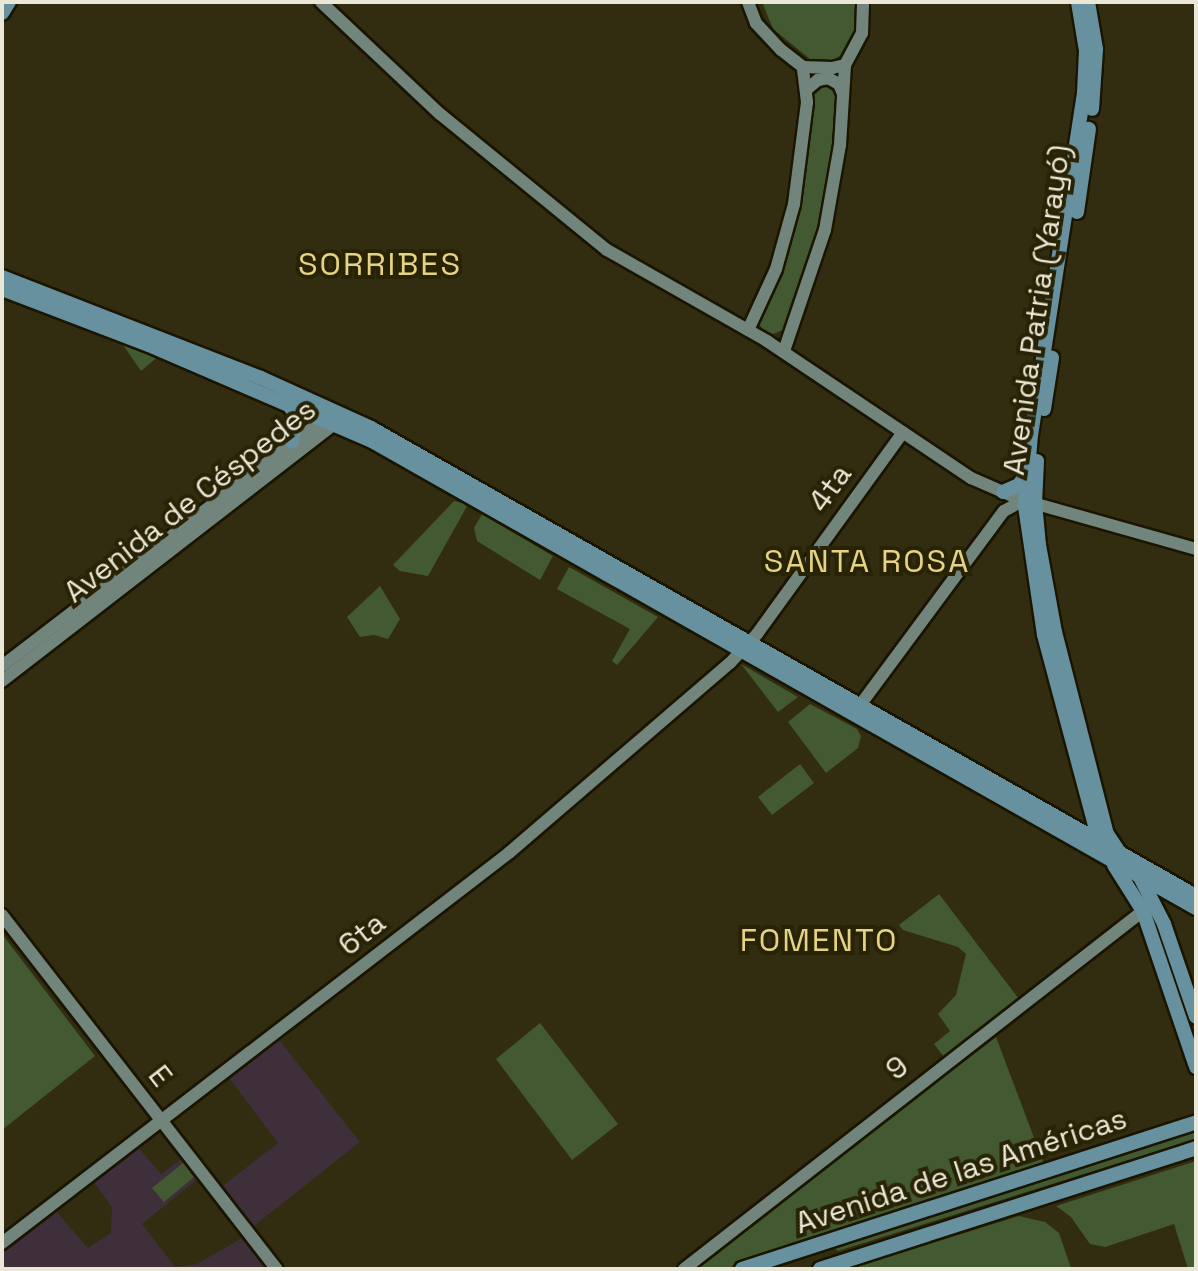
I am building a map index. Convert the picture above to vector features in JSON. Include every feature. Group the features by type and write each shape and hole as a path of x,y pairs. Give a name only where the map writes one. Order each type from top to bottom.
{"main road":[{"path":"2,13 9,2"},
{"name":"Avenida Patria (Yarayó)","path":"1078,2 1086,51 1078,177 1038,381 1027,471 1055,632 1107,834 1116,857"},
{"name":"Avenida Patria (Yarayó)","path":"1088,2 1096,49 1030,501 1029,548 1044,635 1098,841"},
{"path":"2,277 140,329 338,418 1116,857 1196,896"},
{"path":"5,295 323,418 338,418"},
{"path":"284,401 297,416 292,442"},
{"path":"1003,492 1019,485 1027,471"},
{"path":"857,710 1098,841 1138,875 1196,908"},
{"path":"1059,819 1079,819 1089,811"},
{"path":"1116,857 1143,911 1196,1067"},
{"path":"1138,875 1164,924 1196,1017"},
{"path":"1164,924 1166,906 1177,897"},
{"name":"Avenida de las Américas","path":"742,1269 1196,1122"},
{"name":"Avenida de las Américas","path":"820,1269 1196,1148"}],"street":[{"path":"321,2 440,114 607,250 784,351 971,478 1030,501 1196,549"},
{"path":"748,2 756,23 781,50 803,67 845,65"},
{"path":"784,351 825,230 844,97 845,65 862,33 863,2"},
{"path":"748,330 776,269 794,204 805,140 803,67"},
{"path":"806,90 818,80 828,78 839,84 844,97"},
{"name":"Avenida de Céspedes","path":"2,666 323,418"},
{"name":"Avenida de Céspedes","path":"2,681 338,418"},
{"name":"4ta","path":"747,647 903,432"},
{"path":"857,710 1004,511 1030,501"},
{"name":"6ta","path":"2,1243 510,852 747,647"},
{"name":"9","path":"684,1269 1143,911"},
{"name":"E","path":"2,915 277,1269"}],"shaded area":[{"path":"276,1036 360,1142 251,1228 220,1188 278,1143 227,1075"},
{"path":"135,1144 161,1174 184,1157 199,1178 142,1224 175,1267 197,1264 244,1237 270,1269 2,1269 2,1254 56,1211 88,1248 111,1233 112,1207 93,1181"}],"green space":[{"path":"762,2 855,2 859,29 844,54 832,60 810,59 773,29"},
{"path":"827,87 838,95 836,145 823,218 805,277 783,330 768,336 758,323 798,211 813,96 818,89"},
{"path":"119,339 160,355 141,371"},
{"path":"454,501 467,504 466,508 428,576 400,571 393,565"},
{"path":"482,514 553,556 540,580 477,541 474,528"},
{"path":"569,567 658,617 617,665 612,661 630,629 557,589"},
{"path":"380,586 400,619 388,639 374,635 360,637 347,617"},
{"path":"741,664 798,697 778,712"},
{"path":"810,704 857,729 861,736 858,748 826,773 788,722"},
{"path":"800,764 814,783 772,815 758,797"},
{"path":"939,894 1019,999 944,1057 934,1044 950,1031 938,1014 956,995 966,954 958,947 903,930 899,925"},
{"path":"2,934 95,1056 2,1130"},
{"path":"540,1023 618,1124 572,1160 496,1059"},
{"path":"996,1037 1044,1164 724,1269 694,1269"},
{"path":"1196,1127 1196,1139 838,1251 833,1248"},
{"path":"1196,1161 1196,1269 1188,1269 1174,1224 1105,1247 1090,1244 1071,1217 1056,1206"},
{"path":"183,1163 194,1177 164,1202 152,1188"},
{"path":"1019,1216 1045,1222 1059,1233 1071,1268 849,1269"}],"district":[{"name":"SORRIBES","path":"380,264"},
{"name":"SANTA ROSA","path":"867,561"},
{"name":"FOMENTO","path":"819,940"}]}
